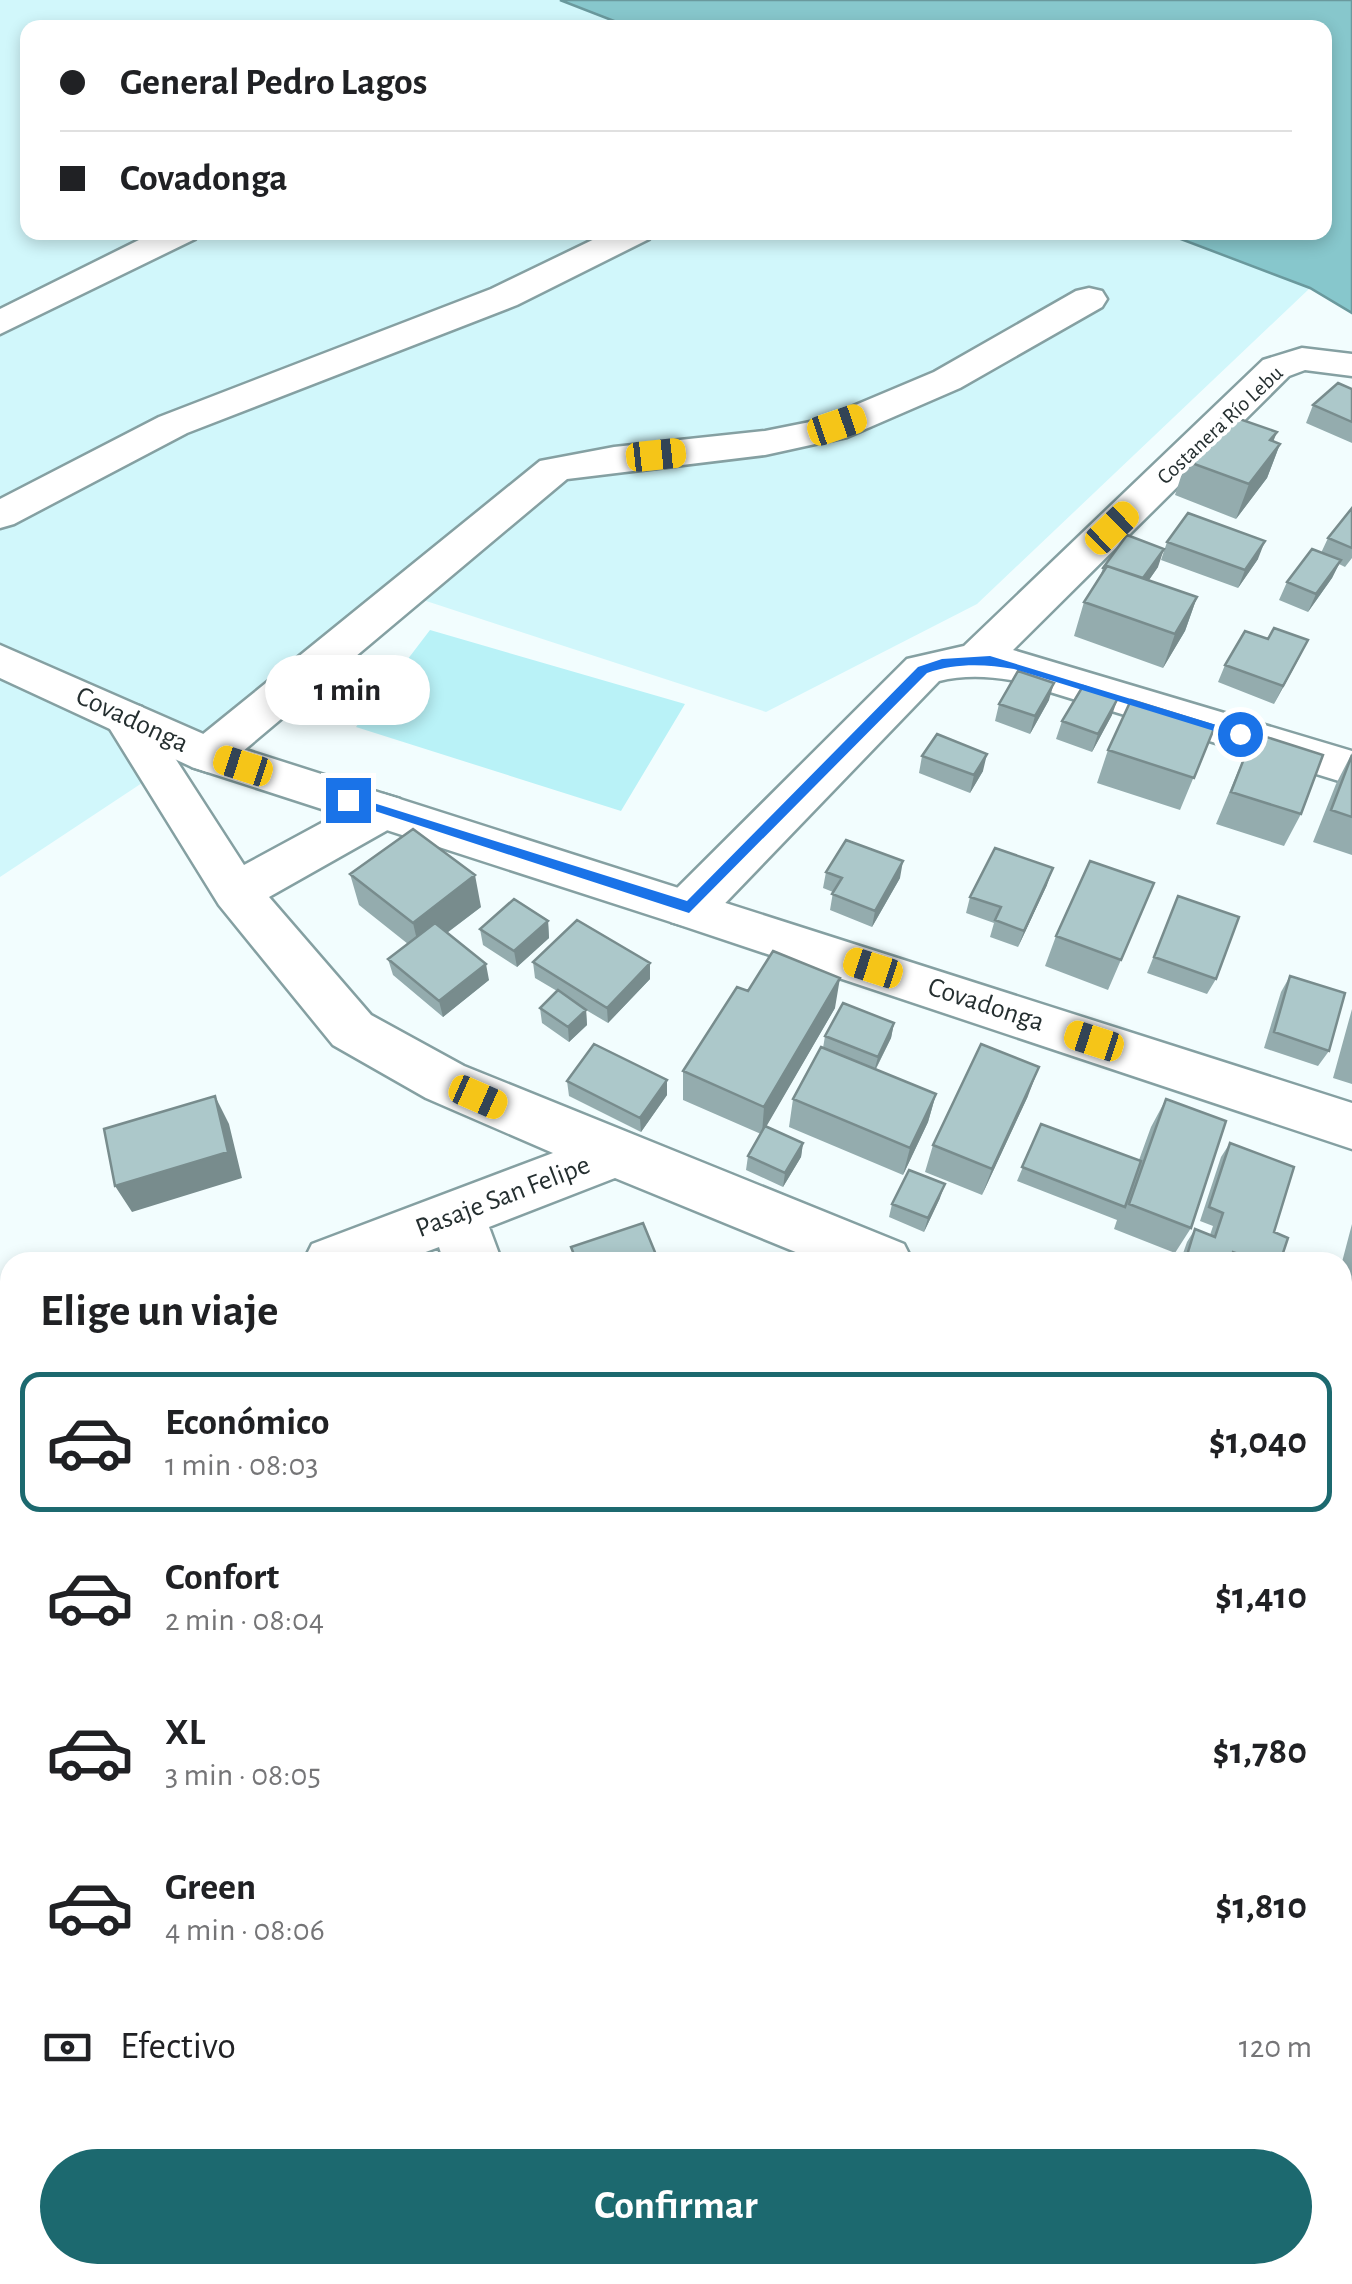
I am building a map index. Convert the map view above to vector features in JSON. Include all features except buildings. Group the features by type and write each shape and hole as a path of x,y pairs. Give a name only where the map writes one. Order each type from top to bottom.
{"street":[{"path":"0,323 167,240"},
{"path":"0,515 174,425 504,297 621,240"},
{"path":"208,755 554,470 590,462 799,438 912,399 1089,299"},
{"name":"Costanera Río Lebu","path":"976,660 1276,368 1302,359 1352,365"},
{"name":"Covadonga","path":"0,660 208,755 1352,1126"},
{"path":"689,908 922,670 942,663 976,660 1014,665 1352,768"},
{"path":"126,718 236,892 352,1030 444,1082 860,1252"},
{"path":"236,892 384,811"},
{"name":"Pasaje San Felipe","path":"387,1252 465,1238 618,1153"}],"shaded area":[{"path":"0,0 560,0 613,20 20,20 20,240 1186,240 1310,288 977,604 766,712 420,599 0,877"},
{"path":"560,0 1352,0 1352,313 1310,288 1183,240 1332,240 1332,20 611,20"},
{"path":"430,630 685,704 621,811 356,727"}],"route":[{"path":"348,800 689,908 922,670 942,663 990,660 1014,665 1240,734"}]}
